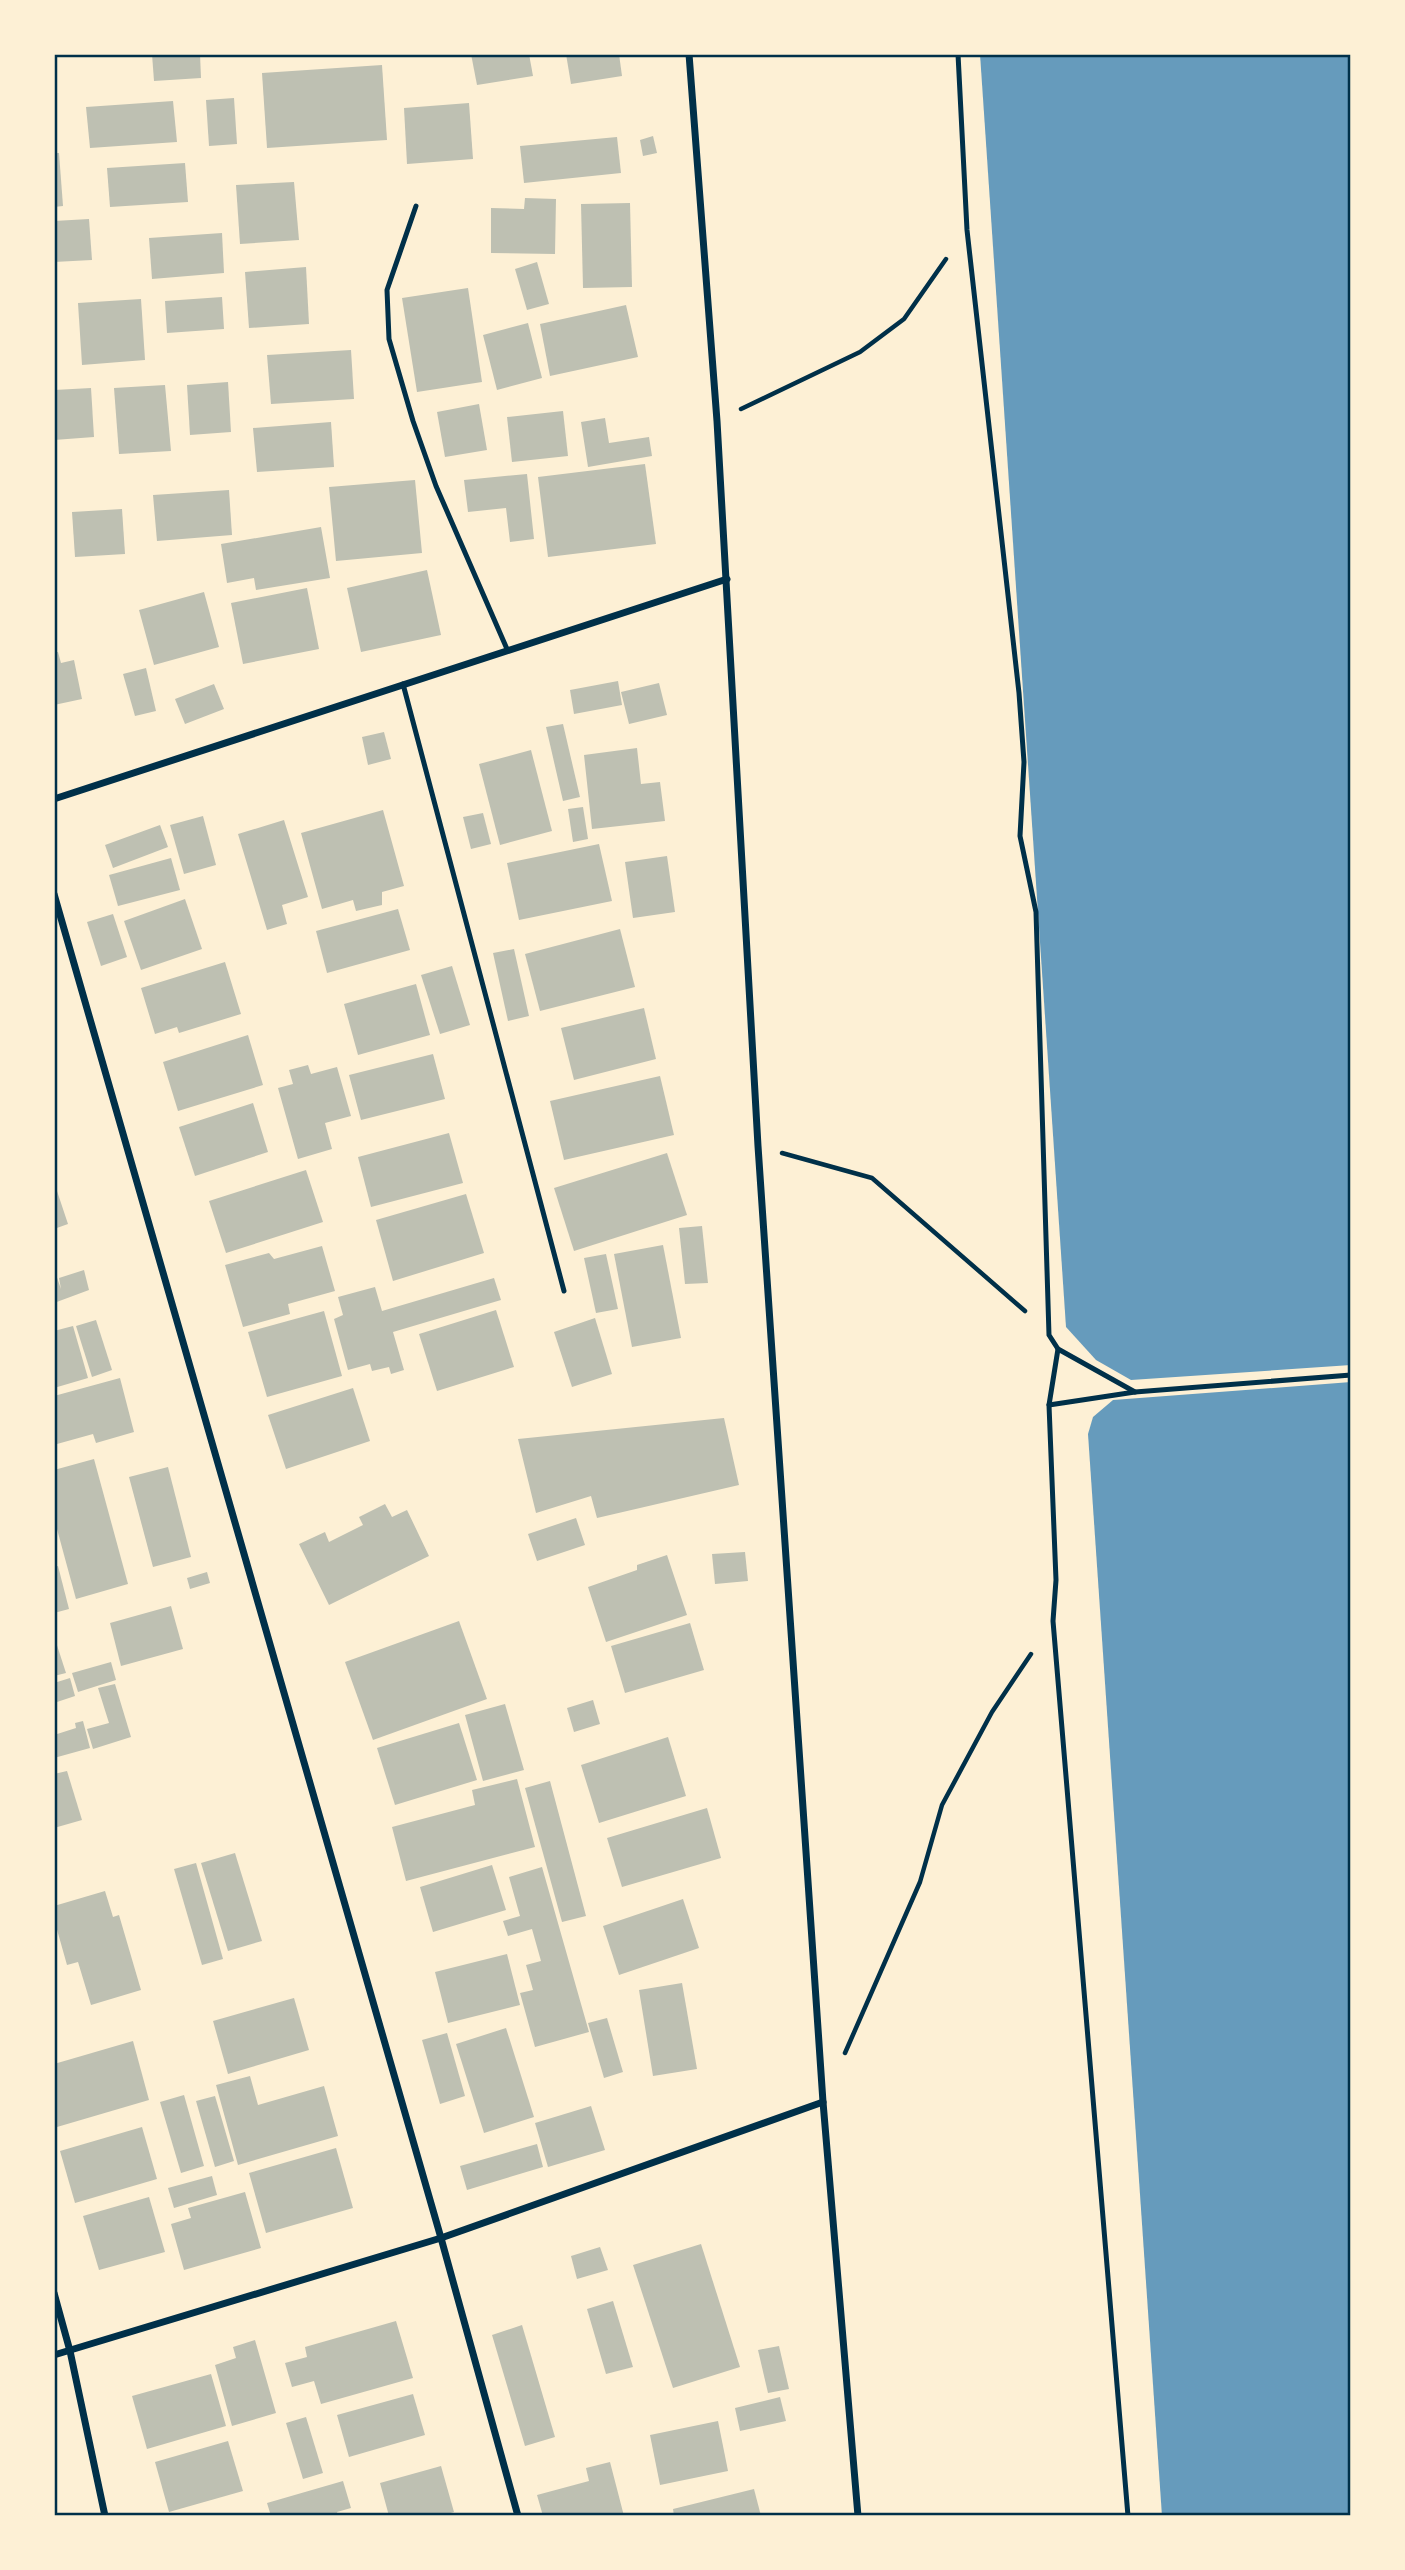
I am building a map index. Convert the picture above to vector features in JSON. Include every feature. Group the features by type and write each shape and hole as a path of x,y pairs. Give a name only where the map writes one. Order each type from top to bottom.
{"street":[{"path":"689,54 718,421 758,1146 823,2102 858,2516"},
{"path":"54,799 727,579"},
{"path":"54,894 441,2238 518,2516"},
{"path":"54,2356 441,2238 823,2102"},
{"path":"54,2293 70,2351 105,2516"}],"lane":[{"path":"958,54 967,230 1019,693 1024,762 1020,836 1036,912 1049,1335 1058,1349 1135,1392"},
{"path":"416,206 387,290 389,339 413,421 436,486 507,649"},
{"path":"403,684 564,1291"},
{"path":"1058,1349 1049,1405 1056,1580 1053,1621 1128,2516"},
{"path":"1049,1405 1135,1392 1351,1375"}],"path":[{"path":"718,421 860,352 904,319 967,230"},
{"path":"758,1146 872,1178 1025,1310 1049,1335"},
{"path":"823,2102 920,1882 942,1805 992,1712 1053,1621"}],"water":[{"path":"980,54 1351,54 1351,1365 1131,1380 1096,1360 1066,1327"},
{"path":"1351,1382 1351,2516 1162,2516 1088,1434 1093,1417 1113,1400"}],"building":[{"path":"152,54 200,54 201,78 154,81"},
{"path":"471,54 529,54 533,76 477,85"},
{"path":"566,54 619,54 622,76 571,84"},
{"path":"382,65 387,140 267,148 262,73"},
{"path":"234,98 237,144 209,146 206,100"},
{"path":"173,101 177,142 90,148 86,107"},
{"path":"469,103 473,159 407,164 404,108"},
{"path":"653,136 657,153 643,156 640,140"},
{"path":"617,137 621,173 524,183 520,146"},
{"path":"54,153 59,153 63,206 54,207"},
{"path":"185,163 188,202 110,207 107,168"},
{"path":"294,182 299,240 240,244 236,185"},
{"path":"525,198 556,199 555,254 491,253 491,208 524,209"},
{"path":"630,203 632,287 583,288 581,204"},
{"path":"89,219 92,260 54,262 54,221"},
{"path":"222,233 224,273 152,279 149,238"},
{"path":"537,262 549,304 527,310 515,269"},
{"path":"306,267 309,324 249,328 245,272"},
{"path":"468,288 482,382 417,392 402,298"},
{"path":"222,297 224,329 167,333 165,301"},
{"path":"141,299 145,360 82,365 78,303"},
{"path":"626,305 638,357 550,376 540,324"},
{"path":"528,323 542,378 497,390 483,335"},
{"path":"351,350 354,399 271,404 267,355"},
{"path":"228,382 231,432 190,435 187,385"},
{"path":"165,385 171,451 119,454 114,388"},
{"path":"91,388 94,437 54,440 54,390"},
{"path":"479,404 487,450 445,457 437,412"},
{"path":"563,411 568,456 512,462 507,417"},
{"path":"605,418 609,443 649,437 652,456 588,467 581,422"},
{"path":"331,422 334,467 257,472 253,428"},
{"path":"645,464 656,544 548,557 538,477"},
{"path":"527,474 534,539 510,542 506,508 468,512 464,480"},
{"path":"415,480 422,553 336,561 329,487"},
{"path":"229,490 232,535 157,541 153,495"},
{"path":"122,509 125,554 75,557 72,512"},
{"path":"321,527 330,578 256,590 254,578 227,583 221,544"},
{"path":"427,570 441,635 361,652 347,588"},
{"path":"307,588 319,649 243,664 231,603"},
{"path":"204,592 219,647 154,665 139,610"},
{"path":"54,652 58,652 61,663 74,660 82,699 54,705"},
{"path":"146,668 156,711 135,716 123,674"},
{"path":"618,681 622,705 574,714 570,690"},
{"path":"659,683 667,715 629,724 621,692"},
{"path":"214,684 224,709 185,724 175,699"},
{"path":"563,724 580,797 563,801 546,727"},
{"path":"384,732 391,759 368,765 362,737"},
{"path":"637,748 641,784 660,782 665,821 592,829 584,755"},
{"path":"531,750 552,831 500,845 479,764"},
{"path":"583,807 588,839 573,842 568,809"},
{"path":"383,810 404,886 382,892 382,905 356,911 353,900 322,909 301,833"},
{"path":"483,813 491,844 471,849 463,817"},
{"path":"203,816 216,865 184,874 170,825"},
{"path":"284,820 308,897 282,905 287,924 267,930 238,834"},
{"path":"160,825 168,847 113,868 105,845"},
{"path":"599,844 612,901 519,920 507,863"},
{"path":"667,856 675,912 633,918 625,862"},
{"path":"171,858 180,890 118,906 109,875"},
{"path":"185,899 202,949 141,970 124,921"},
{"path":"398,909 410,950 327,973 316,931"},
{"path":"113,914 127,957 101,966 87,922"},
{"path":"620,929 635,987 540,1011 525,954"},
{"path":"514,949 529,1016 508,1021 493,953"},
{"path":"225,962 241,1014 179,1033 177,1027 155,1034 141,988"},
{"path":"452,966 470,1025 440,1034 421,975"},
{"path":"416,984 430,1035 358,1055 344,1004"},
{"path":"644,1008 656,1059 574,1080 561,1028"},
{"path":"248,1035 263,1085 178,1111 163,1062"},
{"path":"433,1054 445,1099 361,1120 349,1075"},
{"path":"308,1065 311,1074 337,1067 351,1116 325,1123 332,1149 298,1159 278,1088 293,1084 289,1070"},
{"path":"660,1076 674,1135 564,1160 550,1101"},
{"path":"253,1103 268,1152 195,1176 179,1127"},
{"path":"449,1133 463,1183 371,1207 358,1157"},
{"path":"667,1153 687,1215 574,1251 554,1188"},
{"path":"306,1170 323,1222 226,1253 209,1201"},
{"path":"54,1182 68,1224 54,1229"},
{"path":"466,1194 484,1253 393,1281 376,1220"},
{"path":"702,1226 708,1283 685,1284 679,1228"},
{"path":"663,1245 681,1338 632,1347 614,1254"},
{"path":"322,1246 335,1291 288,1304 290,1314 243,1327 225,1265 269,1253 274,1259"},
{"path":"606,1254 618,1309 596,1313 584,1258"},
{"path":"54,1269 61,1289 59,1278 84,1270 89,1290 54,1303"},
{"path":"494,1278 501,1300 393,1332 404,1370 391,1374 389,1367 372,1371 370,1364 348,1370 334,1319 343,1315 338,1297 375,1287 382,1311"},
{"path":"496,1310 514,1367 437,1391 419,1334"},
{"path":"324,1311 342,1376 267,1397 248,1332"},
{"path":"595,1318 612,1374 572,1387 554,1332"},
{"path":"96,1320 112,1370 92,1377 76,1326"},
{"path":"73,1326 88,1378 54,1388 54,1331"},
{"path":"120,1378 134,1432 96,1443 93,1434 57,1444 54,1435 54,1396"},
{"path":"353,1388 370,1441 286,1469 268,1415"},
{"path":"724,1418 739,1485 597,1518 591,1496 536,1513 518,1439"},
{"path":"94,1459 128,1584 76,1599 54,1518 54,1470"},
{"path":"168,1467 191,1557 153,1567 129,1477"},
{"path":"385,1504 392,1517 407,1510 429,1556 329,1605 299,1544 325,1532 329,1542 363,1525 359,1517"},
{"path":"576,1518 585,1545 537,1561 528,1534"},
{"path":"745,1552 748,1581 715,1584 712,1554"},
{"path":"667,1555 687,1615 606,1642 588,1587 637,1570 637,1565"},
{"path":"58,1566 69,1609 54,1613 54,1567"},
{"path":"207,1572 210,1583 190,1589 187,1578"},
{"path":"171,1606 183,1649 121,1666 110,1623"},
{"path":"459,1621 487,1699 373,1740 345,1662"},
{"path":"690,1623 704,1670 625,1693 611,1646"},
{"path":"54,1636 66,1673 54,1676"},
{"path":"111,1662 116,1680 78,1692 72,1673"},
{"path":"70,1678 75,1696 54,1703 54,1683"},
{"path":"115,1684 131,1737 93,1749 87,1729 109,1723 98,1688"},
{"path":"593,1700 600,1724 574,1732 567,1708"},
{"path":"505,1704 524,1770 483,1781 465,1715"},
{"path":"83,1721 90,1748 54,1758 54,1735 76,1728 75,1723"},
{"path":"459,1723 477,1780 395,1805 377,1748"},
{"path":"668,1737 686,1796 599,1823 581,1765"},
{"path":"67,1771 82,1820 54,1828 54,1774"},
{"path":"517,1779 535,1847 406,1881 392,1827 475,1805 472,1790"},
{"path":"550,1781 586,1916 562,1922 525,1788"},
{"path":"707,1808 721,1858 622,1887 607,1838"},
{"path":"235,1853 262,1941 228,1951 201,1863"},
{"path":"196,1863 223,1959 202,1965 174,1869"},
{"path":"492,1865 506,1910 433,1932 420,1887"},
{"path":"542,1867 589,2032 535,2047 520,1993 533,1990 526,1965 541,1961 532,1929 508,1936 503,1921 520,1916 509,1877"},
{"path":"105,1891 113,1917 119,1915 141,1990 91,2005 78,1962 67,1965 54,1919 54,1906"},
{"path":"683,1899 699,1948 619,1975 603,1926"},
{"path":"507,1954 520,2005 448,2023 435,1972"},
{"path":"682,1983 697,2069 653,2076 639,1990"},
{"path":"294,1998 309,2050 228,2074 213,2021"},
{"path":"607,2018 623,2072 604,2078 588,2023"},
{"path":"506,2028 534,2117 484,2133 456,2044"},
{"path":"447,2033 465,2096 440,2104 422,2040"},
{"path":"133,2041 149,2100 57,2127 54,2117 54,2064"},
{"path":"250,2076 258,2105 324,2086 338,2136 238,2165 216,2085"},
{"path":"184,2095 204,2166 181,2173 160,2102"},
{"path":"215,2096 234,2161 215,2167 196,2101"},
{"path":"591,2106 605,2150 548,2167 535,2123"},
{"path":"142,2127 157,2179 75,2203 60,2151"},
{"path":"537,2144 543,2167 467,2190 460,2166"},
{"path":"336,2148 353,2208 266,2233 249,2173"},
{"path":"212,2176 217,2195 174,2208 168,2188"},
{"path":"245,2192 261,2248 184,2270 171,2224 191,2218 188,2208"},
{"path":"149,2197 165,2252 99,2270 83,2216"},
{"path":"701,2244 740,2367 673,2388 633,2265"},
{"path":"600,2247 608,2270 577,2279 571,2256"},
{"path":"613,2301 633,2367 606,2374 587,2309"},
{"path":"396,2321 413,2378 321,2404 314,2381 292,2387 285,2363 307,2357 305,2347"},
{"path":"522,2325 555,2437 525,2446 492,2335"},
{"path":"255,2340 276,2413 232,2426 215,2365 236,2358 233,2347"},
{"path":"779,2346 789,2389 768,2393 758,2350"},
{"path":"211,2374 226,2426 147,2449 132,2396"},
{"path":"413,2394 425,2435 349,2457 337,2415"},
{"path":"780,2397 786,2421 740,2431 735,2408"},
{"path":"306,2417 323,2473 303,2479 286,2423"},
{"path":"718,2421 728,2471 660,2485 650,2435"},
{"path":"228,2441 243,2491 169,2512 155,2462"},
{"path":"610,2462 624,2516 543,2516 537,2495 589,2481 586,2468"},
{"path":"441,2466 454,2512 441,2516 389,2516 380,2483"},
{"path":"343,2481 351,2508 337,2512 338,2516 271,2516 267,2503"},
{"path":"754,2489 761,2516 674,2516 673,2509"}]}
